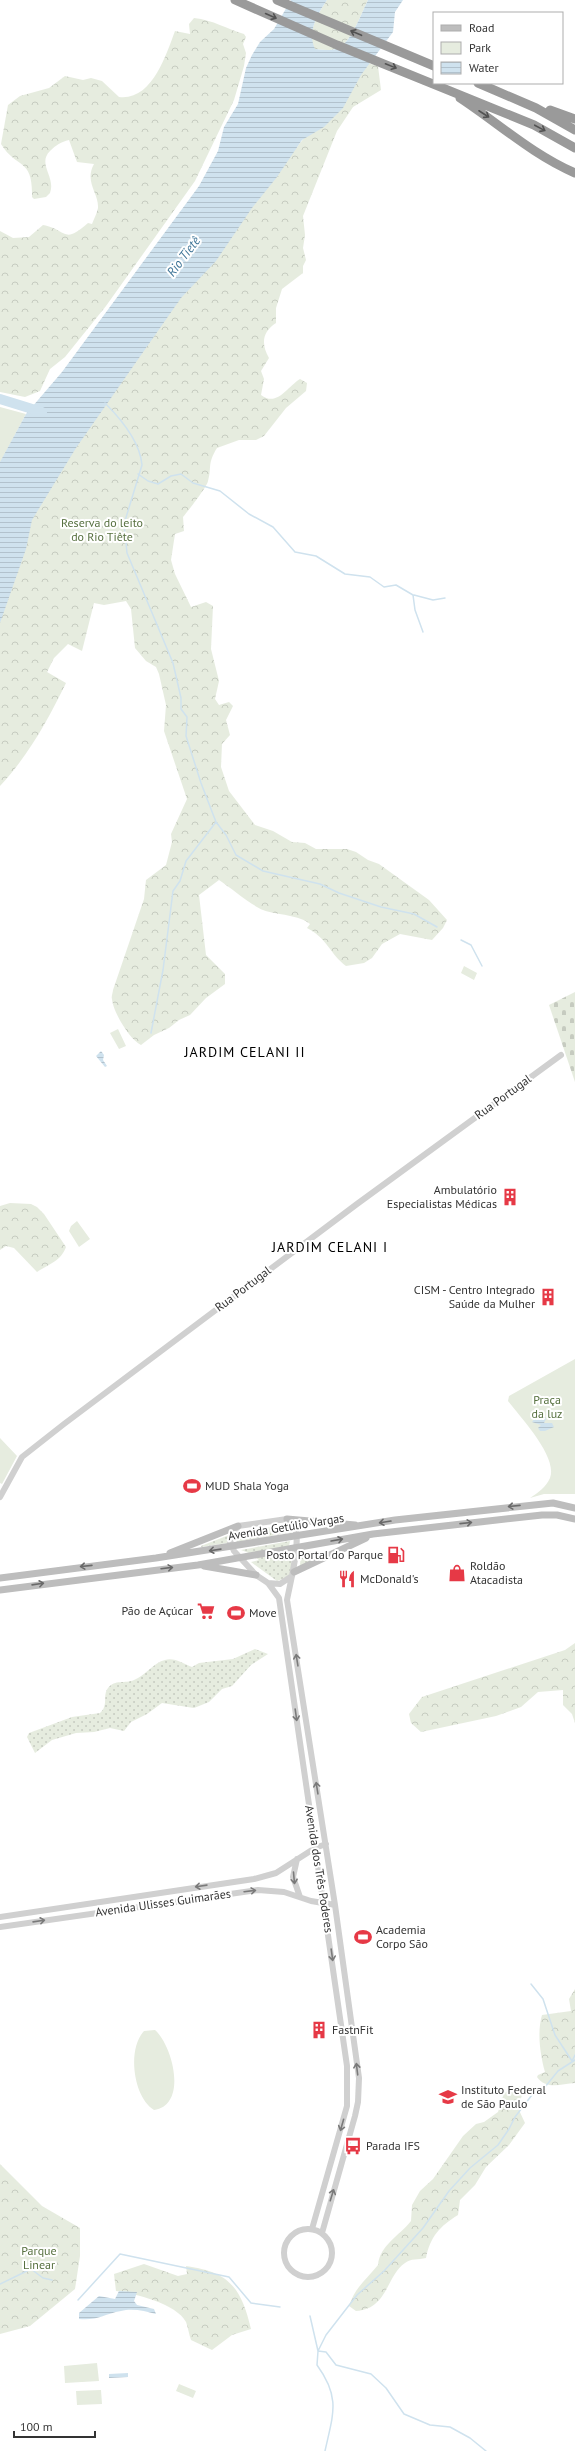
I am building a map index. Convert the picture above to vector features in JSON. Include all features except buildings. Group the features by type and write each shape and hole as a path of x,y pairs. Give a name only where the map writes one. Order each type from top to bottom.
{"highway":[{"path":"235,0 433,83"},
{"path":"277,0 433,66"},
{"path":"435,84 534,125 575,148"},
{"path":"480,84 575,120"},
{"path":"440,86 496,122 520,141 575,173"},
{"path":"515,98 575,130"}],"main road":[{"name":"Avenida Getúlio Vargas","path":"0,1578 156,1558 296,1537 363,1525 540,1504 553,1503 575,1508"},
{"path":"566,1516 575,1515"},
{"name":"Avenida Getúlio Vargas","path":"0,1590 198,1565 373,1534 524,1517 566,1516 575,1519"},
{"path":"287,1519 363,1525"},
{"path":"156,1558 238,1526"},
{"path":"293,1574 373,1534"},
{"path":"198,1565 256,1575"}],"street":[{"name":"Rua Portugal","path":"0,1497 22,1457 357,1204 561,1055"},
{"name":"Avenida Getúlio Vargas","path":"238,1526 287,1519"},
{"path":"287,1519 295,1528 296,1537"},
{"path":"231,1547 231,1537 238,1526"},
{"name":"Avenida dos Três Poderes","path":"296,1537 293,1574 287,1600 335,1905 359,2091 355,2116 322,2233"},
{"name":"Avenida dos Três Poderes","path":"231,1547 256,1575 268,1583 279,1598 347,2066 348,2093 344,2118 312,2229"},
{"path":"268,1583 280,1584 293,1574"},
{"name":"Avenida Ulisses Guimarães","path":"0,1917 254,1879 276,1873 315,1848 326,1844"},
{"path":"298,1858 292,1877 300,1897"},
{"name":"Avenida Ulisses Guimarães","path":"0,1926 258,1890 284,1892 335,1905"},
{"path":"312,2229 322,2233 331,2245 331,2260 327,2267 315,2276 300,2276 287,2266 284,2259 284,2247 290,2236 296,2231 312,2229"}],"green space":[{"path":"327,0 368,0 352,33 343,45 333,50 314,49 312,43 312,30"},
{"path":"194,18 214,23 244,34 246,37 243,44 246,53 244,66 234,100 195,181 106,306 65,357 50,369 40,391 25,397 0,392 0,231 13,238 29,237 43,225 69,235 80,230 88,223 92,224 98,208 98,203 91,182 91,170 94,164 77,162 69,140 57,145 50,151 45,161 51,182 50,193 46,197 34,199 32,197 32,184 27,170 7,152 1,144 8,105 20,96 49,88 65,76 83,80 91,78 102,81 119,97 131,96 140,92 149,84 156,74 175,31 190,34 189,24"},
{"name":"Reserva do leito do Rio Tiête","path":"364,62 378,66 381,90 353,107 337,131 303,216 305,235 303,248 306,260 303,266 303,273 282,289 276,308 276,323 268,330 264,339 266,353 269,358 261,371 264,379 261,395 272,399 277,398 300,379 307,383 306,391 286,408 264,436 256,440 239,440 217,448 211,462 207,484 183,517 184,531 175,534 171,560 175,574 191,607 206,602 213,606 211,649 219,681 215,699 219,705 229,702 233,706 226,720 230,735 222,744 221,767 229,791 255,825 273,831 292,842 305,843 316,849 347,849 356,852 368,860 379,864 429,900 447,920 443,928 432,940 400,934 382,944 372,958 364,963 346,966 319,936 307,928 310,924 306,921 258,908 219,880 199,895 206,955 225,974 225,984 206,998 190,1015 154,1035 141,1045 127,1032 115,1011 112,998 113,990 144,899 146,880 166,865 172,842 171,834 187,799 164,731 166,705 159,674 156,667 146,661 135,648 131,609 126,601 104,605 94,603 82,651 68,644 54,658 47,672 66,683 59,697 45,724 28,750 0,786 0,609 39,494 204,265"},
{"path":"0,407 26,414 0,463"},
{"path":"464,966 477,973 474,980 461,973"},
{"path":"575,992 575,1082 549,1005"},
{"path":"118,1029 126,1046 119,1049 110,1033"},
{"path":"10,1203 31,1204 37,1207 44,1214 66,1247 58,1259 37,1272 14,1248 6,1246 0,1250 0,1206"},
{"path":"77,1221 90,1239 79,1247 69,1231 71,1226"},
{"name":"Praça da luz","path":"575,1359 575,1494 544,1494 530,1498 539,1492 546,1484 550,1478 551,1469 544,1449 508,1401 509,1396"},
{"path":"0,1438 17,1456 2,1484 0,1483"},
{"path":"287,1524 293,1532 236,1542 239,1533"},
{"path":"229,1535 227,1543 201,1547 201,1546"},
{"path":"290,1541 289,1546 249,1553 241,1550"},
{"path":"314,1551 319,1557 302,1566 300,1565 301,1552"},
{"path":"291,1555 292,1569 288,1577 277,1581 251,1562 259,1560 255,1557"},
{"path":"575,1643 575,1723 572,1714 563,1705 563,1690 538,1692 521,1707 496,1716 421,1732 411,1723 409,1714 422,1697 565,1650"},
{"path":"255,1649 268,1654 251,1665 232,1686 222,1689 209,1702 194,1708 162,1703 147,1714 131,1722 124,1731 110,1728 94,1732 76,1733 52,1740 35,1753 27,1737 29,1733 72,1717 100,1713 105,1704 106,1691 111,1685 138,1678 161,1661 172,1659 192,1667 199,1663 233,1659"},
{"path":"575,1989 575,2083 554,2085 545,2084 537,2077 545,2072 540,2043 540,2022 542,2015 571,2011 569,1999"},
{"path":"155,2030 162,2038 172,2061 174,2087 171,2098 165,2106 154,2110 147,2104 141,2095 137,2084 134,2060 135,2049 144,2031"},
{"path":"519,2086 523,2092 518,2108 525,2123 509,2145 486,2167 475,2185 460,2200 458,2215 446,2223 433,2238 426,2258 407,2261 394,2276 381,2298 367,2309 356,2311 349,2306 358,2288 378,2265 382,2252 386,2246 411,2221 412,2205 420,2191 433,2179 463,2136 476,2124 484,2122 498,2112 504,2093"},
{"name":"Parque Linear","path":"0,2164 42,2206 80,2228 80,2256 75,2289 30,2326 0,2334"},
{"path":"144,2264 178,2276 187,2274 186,2266 213,2272 223,2277 231,2284 243,2302 251,2329 232,2335 212,2350 191,2340 186,2322 174,2310 154,2300 116,2291 114,2274"},
{"path":"97,2363 99,2381 65,2383 64,2366"},
{"path":"179,2384 196,2391 193,2398 176,2391"},
{"path":"101,2390 102,2404 77,2405 76,2391"}],"water":[{"name":"Rio Tietê","path":"291,0 327,0 314,24 312,36 315,49 333,50 339,48 348,40 368,0 403,0 395,12 393,32 361,75 343,108 324,127 302,140 277,177 252,208 216,261 181,298 76,448 32,520 26,549 0,623 0,462 26,414 62,372 199,186 218,151 224,127 238,104 246,68 252,55 260,42 274,29"},
{"path":"101,1051 104,1055 103,1060 107,1066 105,1067 96,1056"},
{"path":"545,1417 546,1419 544,1423 552,1423 554,1427 545,1431 540,1431 538,1428 541,1425 532,1422 535,1418"},
{"path":"119,2291 137,2292 134,2301 137,2305 154,2309 156,2314 143,2311 125,2310 96,2318 79,2319 79,2313 99,2296 115,2299"},
{"path":"128,2373 128,2377 109,2378 109,2374"}],"waterway":[{"path":"0,399 42,412"},
{"path":"105,403 123,423 134,439 138,447 142,465 124,524 127,553 173,663 181,698 181,709 187,717 186,736 201,783 216,822 226,835 236,855 263,871 320,884 339,893 381,907 414,914 437,927"},
{"path":"138,474 148,481 158,484 171,476 181,474 193,483 220,491 249,514 273,527 295,552 316,556 345,574 370,577 384,587 396,585 413,595 415,610 423,632"},
{"path":"414,595 433,600 445,598"},
{"path":"151,1033 163,970 173,891 180,881 186,861 216,822"},
{"path":"461,940 471,945 482,966"},
{"path":"531,1984 543,1999 555,2035 572,2061"},
{"path":"572,2061 575,2055"},
{"path":"310,2316 318,2351 326,2335 357,2295 384,2271 423,2228 449,2191 470,2168 498,2145 515,2117 535,2091 545,2087 558,2071 575,2060"},
{"path":"78,2300 120,2254 229,2277 251,2303 280,2307"},
{"path":"0,2284 31,2269 43,2278 52,2280"},
{"path":"325,2451 333,2406 330,2387 317,2365 318,2351 326,2352 336,2365 371,2374 386,2388 404,2414 430,2425 450,2427 470,2438 486,2451"}],"place":[{"name":"Ambulatório Especialistas Médicas","path":"510,1197"},
{"name":"CISM - Centro Integrado Saúde da Mulher","path":"548,1297"},
{"name":"MUD Shala Yoga","path":"192,1486"},
{"name":"Posto Portal do Parque","path":"396,1555"},
{"name":"Roldão Atacadista","path":"457,1573"},
{"name":"McDonald's","path":"347,1579"},
{"name":"Pão de Açúcar","path":"206,1611"},
{"name":"Move","path":"236,1613"},
{"name":"Academia Corpo São","path":"363,1937"},
{"name":"FastnFit","path":"319,2030"},
{"name":"Instituto Federal de São Paulo","path":"448,2097"},
{"name":"Parada IFS","path":"353,2146"}],"district":[{"name":"JARDIM CELANI II","path":"245,1052"},
{"name":"JARDIM CELANI I","path":"330,1247"}]}
